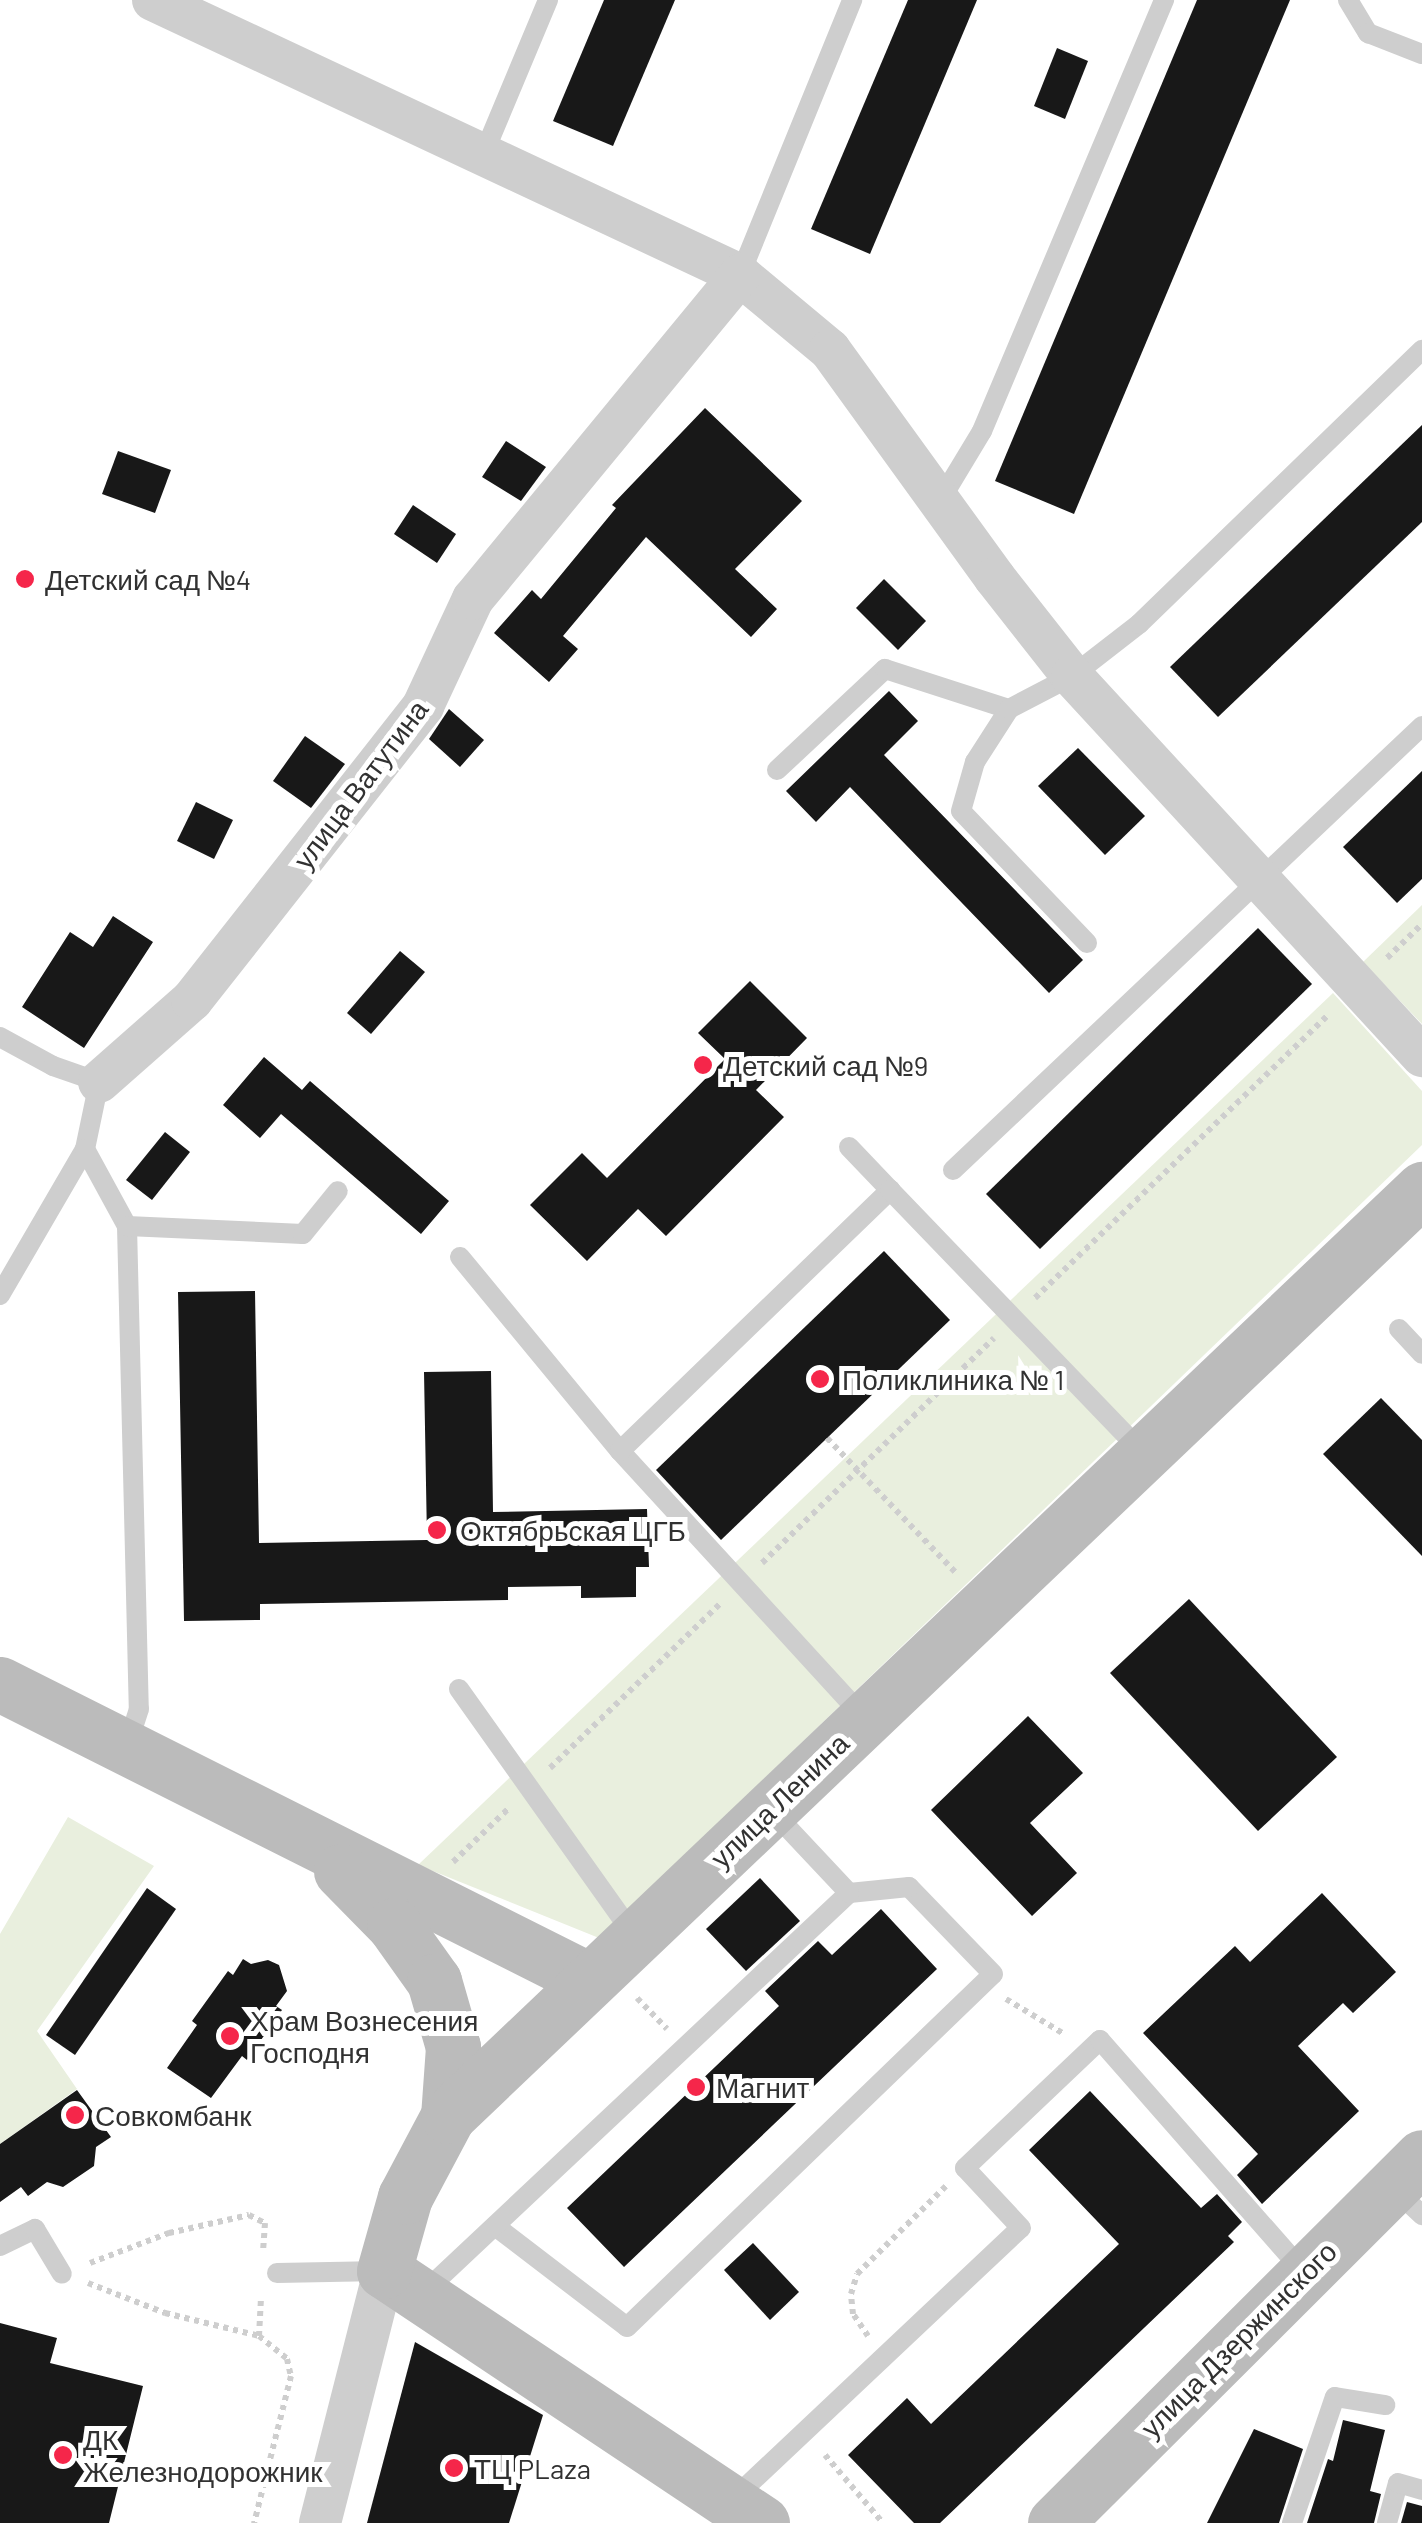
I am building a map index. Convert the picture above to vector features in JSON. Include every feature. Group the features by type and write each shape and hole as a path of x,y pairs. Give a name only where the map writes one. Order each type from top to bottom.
{"street":[{"path":"165,2 740,275 830,350 941,499 994,578 1072,676 1422,1056"},
{"name":"улица Ватутина","path":"99,1082 204,984 423,706 473,598 740,275"},
{"name":"улица Ленина","path":"320,2523 403,2283 405,2197 448,2116 611,1987 636,1936 1422,1190"},
{"path":"0,1684 611,1987"},
{"path":"311,1840 394,1925 434,1980 453,2047 448,2116"},
{"name":"улица Дзержинского","path":"1055,2523 1305,2272 1412,2186"},
{"path":"403,2283 746,2512"}],"lane":[{"path":"484,154 548,0"},
{"path":"740,275 852,0"},
{"path":"941,499 982,431 1164,0"},
{"path":"1348,0 1368,33 1422,54"},
{"path":"1088,943 961,810 975,762 1010,709 1072,676 1139,624 1422,350"},
{"path":"776,770 885,669 1010,709"},
{"path":"954,1170 1422,726"},
{"path":"0,1036 53,1066 99,1082 85,1150 0,1295"},
{"path":"849,1147 1144,1454"},
{"path":"85,1150 127,1226 139,1709 126,1747"},
{"path":"620,1451 890,1190"},
{"path":"127,1226 303,1234 338,1191"},
{"path":"460,1257 620,1451 865,1718"},
{"path":"1399,1329 1422,1354"},
{"path":"460,1690 636,1936"},
{"path":"770,1809 849,1893"},
{"path":"277,2274 403,2283 495,2226 849,1893 909,1886 993,1974 627,2327 495,2226"},
{"path":"746,2512 804,2431 1020,2228 965,2168 1100,2040 1305,2272"},
{"path":"0,2246 35,2229 62,2274"},
{"path":"1292,2523 1334,2396 1385,2405"},
{"path":"1387,2523 1398,2483 1422,2490"}],"path":[{"path":"445,1870 1422,924"},
{"path":"826,1438 967,1584"},
{"path":"611,1987 685,2048"},
{"path":"886,2354 854,2314 851,2294 857,2274 965,2168"},
{"path":"62,2274 169,2233 249,2215"},
{"path":"62,2274 166,2313 259,2336 287,2358 292,2376 254,2523"},
{"path":"804,2431 882,2523"}],"green space":[{"path":"1422,905 1422,1024 1363,962"},
{"path":"1333,993 1422,1091 1422,1145 599,1938 418,1865"},
{"path":"68,1817 154,1866 37,2031 77,2089 0,2144 0,1934"}],"building":[{"path":"604,0 675,0 613,146 553,121"},
{"path":"908,0 977,0 870,254 811,229"},
{"path":"1197,0 1290,0 1074,514 995,481"},
{"path":"1057,48 1088,61 1065,119 1034,106"},
{"path":"705,408 802,501 735,569 777,609 751,637 646,537 563,636 578,649 549,682 494,633 532,590 541,599 616,508 612,505"},
{"path":"1422,425 1422,522 1218,717 1170,667"},
{"path":"506,441 546,467 521,501 482,477"},
{"path":"118,451 171,470 155,513 102,494"},
{"path":"413,505 456,534 437,563 394,534"},
{"path":"884,579 926,621 898,650 856,608"},
{"path":"889,691 918,721 884,755 1083,960 1049,993 850,787 816,822 786,791"},
{"path":"449,709 484,740 460,767 429,739"},
{"path":"305,736 345,764 311,808 273,781"},
{"path":"1078,748 1145,816 1105,855 1038,786"},
{"path":"1422,771 1422,879 1397,903 1343,847"},
{"path":"196,802 233,820 214,859 177,841"},
{"path":"113,916 153,942 84,1048 22,1007 70,932 93,947"},
{"path":"1258,928 1312,984 1040,1249 986,1194"},
{"path":"400,951 425,972 371,1034 347,1013"},
{"path":"750,981 807,1038 756,1090 784,1117 666,1236 638,1209 587,1261 530,1205 582,1153 607,1178 725,1059 698,1033"},
{"path":"264,1057 302,1090 310,1081 449,1201 421,1234 281,1114 260,1138 223,1105"},
{"path":"165,1132 190,1152 152,1200 126,1180"},
{"name":"Поликлиника № 1","path":"884,1251 950,1320 721,1540 656,1470"},
{"path":"255,1291 259,1543 427,1540 424,1372 491,1371 493,1512 647,1509 649,1567 636,1567 636,1597 581,1598 581,1586 508,1587 508,1600 260,1604 260,1620 184,1621 178,1292"},
{"path":"1381,1398 1422,1440 1422,1556 1323,1454"},
{"path":"1189,1599 1337,1757 1258,1831 1110,1673"},
{"path":"1028,1716 1083,1773 1030,1823 1077,1873 1032,1916 931,1810"},
{"path":"760,1878 800,1921 746,1971 706,1929"},
{"path":"147,1888 176,1909 75,2055 46,2035"},
{"path":"1322,1893 1396,1972 1353,2013 1343,2003 1298,2046 1359,2111 1262,2204 1237,2175 1258,2154 1143,2033 1235,1946 1250,1962"},
{"path":"881,1909 937,1969 624,2267 567,2208 779,2006 765,1991 818,1941 832,1955"},
{"name":"Храм Вознесения Господня","path":"243,1959 251,1964 268,1960 279,1965 287,1991 276,2006 282,2010 247,2060 242,2056 211,2098 167,2068 197,2025 192,2021 228,1971 233,1975"},
{"path":"77,2090 111,2137 96,2147 94,2166 63,2187 47,2182 28,2196 21,2187 0,2202 0,2144"},
{"path":"1090,2091 1201,2208 1217,2194 1242,2222 1228,2236 1234,2242 940,2523 914,2523 848,2455 907,2398 931,2424 1119,2244 1029,2150"},
{"path":"753,2243 799,2292 770,2320 724,2270"},
{"name":"ДК Железнодорожник","path":"0,2323 57,2338 50,2363 143,2386 109,2523 0,2523"},
{"name":"ТЦ PLaza","path":"415,2342 543,2415 509,2523 367,2523"},
{"path":"1343,2420 1385,2430 1370,2491 1381,2494 1374,2523 1307,2523 1328,2459 1333,2461"},
{"path":"1254,2429 1303,2449 1279,2523 1207,2523"},
{"path":"1407,2502 1422,2506 1422,2523 1401,2523"}],"place":[{"name":"Детский сад №4","path":"25,579"},
{"name":"Детский сад №9","path":"703,1065"},
{"name":"Поликлиника № 1","path":"820,1379"},
{"name":"Октябрьская ЦГБ","path":"437,1530"},
{"name":"Храм Вознесения Господня","path":"230,2036"},
{"name":"Магнит","path":"696,2087"},
{"name":"Совкомбанк","path":"75,2115"},
{"name":"ДК Железнодорожник","path":"63,2455"},
{"name":"ТЦ PLaza","path":"454,2468"}]}
